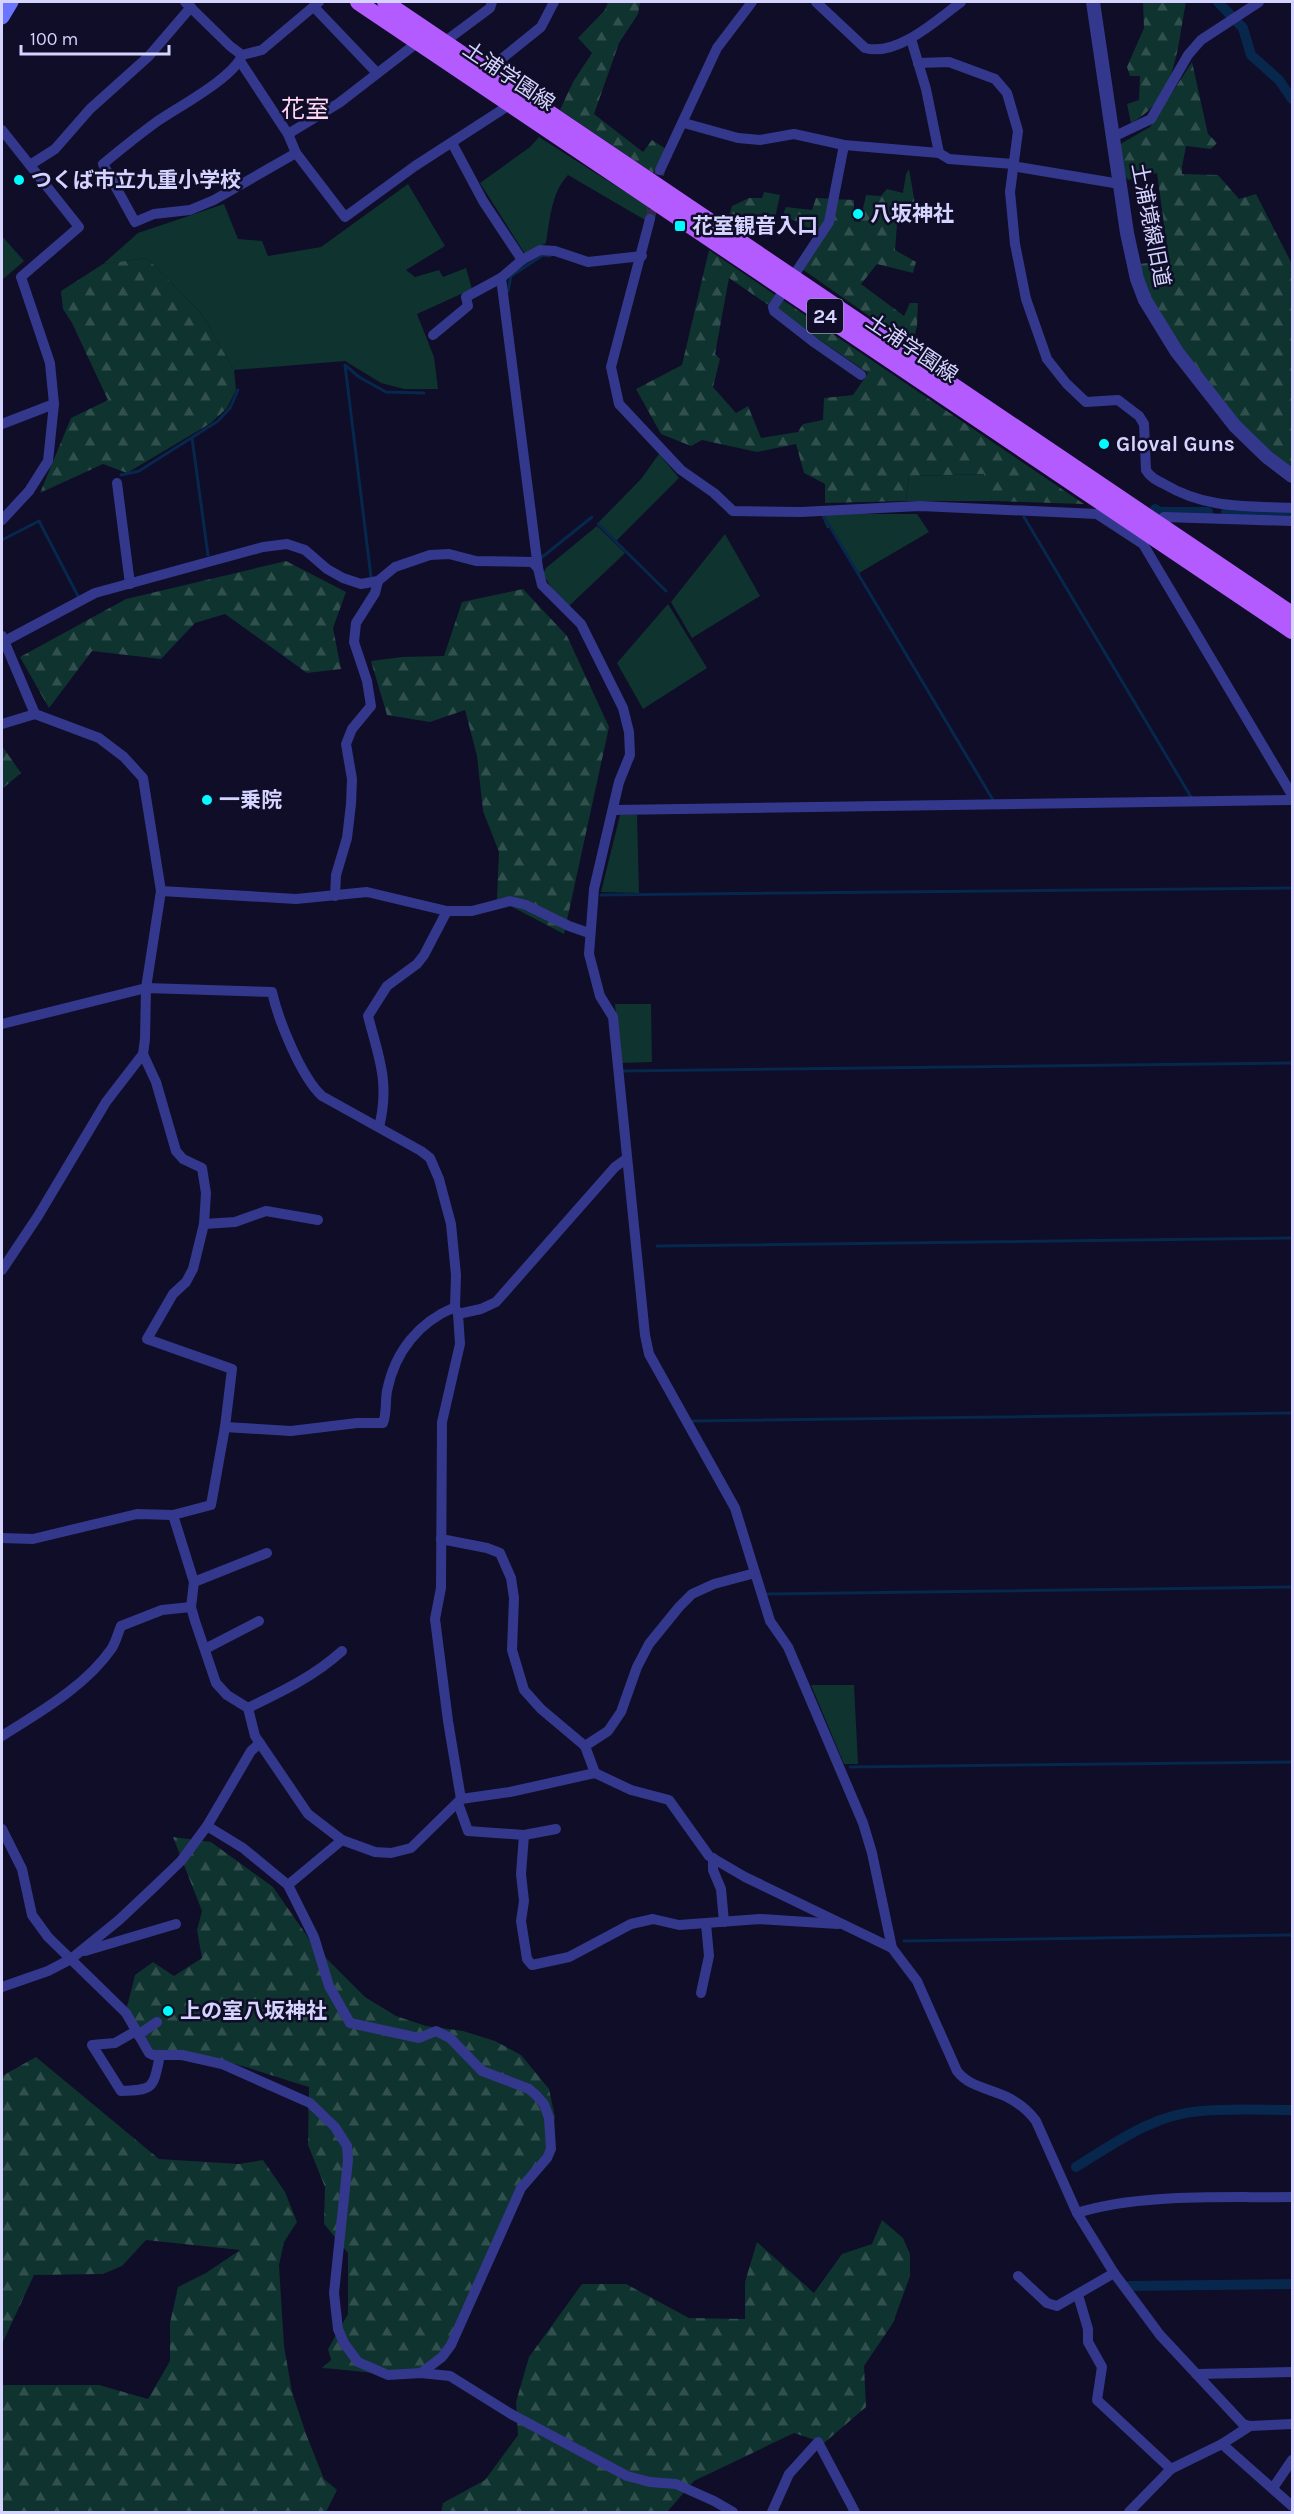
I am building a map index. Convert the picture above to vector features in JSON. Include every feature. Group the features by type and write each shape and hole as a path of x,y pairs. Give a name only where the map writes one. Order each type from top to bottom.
{"main road":[{"path":"2,16 11,2"},
{"name":"土浦学園線","path":"358,2 511,104 705,227"},
{"name":"土浦学園線","path":"385,2 1106,505 1293,631"},
{"name":"土浦学園線","path":"1149,533 1293,614"}],"street":[{"path":"447,44 451,37 490,8 492,2"},
{"path":"489,73 494,65 541,27 554,2"},
{"path":"660,170 684,123 717,48 752,2"},
{"path":"816,2 865,48 875,51 911,39 961,2"},
{"name":"土浦境線旧道","path":"1093,2 1120,184 1137,279 1145,300 1160,326 1235,426 1267,457 1293,476"},
{"path":"1113,137 1151,119 1188,55 1201,40 1259,2"},
{"path":"30,165 55,149 90,110 149,56 188,4 241,58 288,134 296,153 345,217 415,166 511,104"},
{"path":"296,153 214,200 190,210 154,214 135,222 103,164 155,123 213,85 241,58 262,50 317,4 377,73"},
{"path":"911,39 939,153"},
{"path":"288,134 339,103 418,42"},
{"path":"918,63 949,62 995,79 1006,93 1018,131 1010,192 1015,244 1026,299 1047,359 1066,383 1086,402 1118,400 1139,416 1144,424 1146,470 1149,476 1176,492 1217,505 1293,508"},
{"path":"684,123 738,138 760,140 794,134 844,145 939,153 949,159 1013,164 1018,167 1120,184"},
{"path":"2,130 79,227 21,278 50,363 54,404 48,461 29,491 2,520"},
{"path":"452,143 483,201 522,260"},
{"path":"844,145 829,222 773,307 774,311 815,343 861,375"},
{"path":"614,810 1292,796 1149,533 1106,505 920,506 801,512 734,511 714,493 681,470 619,404 611,367 650,219"},
{"path":"433,335 468,306 466,297 501,278 522,260 540,250 555,251 588,262 642,256"},
{"path":"501,278 542,585 581,624 623,708 629,732 630,755 619,782 594,889 589,954 596,984 613,1017 626,1159 649,1354 735,1508 770,1621 788,1647 863,1823 872,1853 892,1948 917,1981 957,2071 964,2080 1006,2096 1027,2109 1036,2121 1077,2213 1114,2273 1145,2318 1243,2424 1250,2426 1293,2424"},
{"path":"2,424 54,404"},
{"path":"117,483 130,584"},
{"path":"1217,505 1217,519"},
{"path":"1149,533 1164,518 1293,521"},
{"path":"35,714 3,638 96,593 236,554 287,544 305,550 343,578 361,584 378,581 395,567 430,555 450,554 476,561 532,562 538,568"},
{"path":"335,896 336,875 346,838 351,804 352,779 346,744 352,729 370,706 367,681 354,642 356,623 375,593 378,581"},
{"path":"2,724 35,714 99,738 124,757 143,778 161,891 146,988 143,1054 106,1102 38,1216 2,1270"},
{"path":"161,891 296,899 367,892 447,911 472,912 510,901 526,905 589,933"},
{"path":"379,1127 385,1102 384,1078 368,1016 387,986 417,964 424,955 447,911"},
{"path":"2,1024 146,988 272,992 299,1063 311,1086 322,1096 430,1158 439,1179 451,1224 460,1344 442,1422 441,1588 435,1619 460,1801 468,1831 524,1835 556,1829"},
{"path":"2,1538 33,1539 137,1514 173,1515 211,1505 225,1428 232,1369 147,1339 172,1294 186,1282 193,1269 204,1224 206,1193 202,1168 183,1159 176,1151 156,1082 143,1054"},
{"path":"225,1428 291,1431 383,1423 386,1417 387,1392 403,1348 423,1324 436,1315 456,1310 481,1309 496,1302 615,1167 626,1159"},
{"path":"204,1224 235,1222 266,1211 318,1220"},
{"path":"173,1515 194,1582 191,1607 216,1683 227,1695 248,1708 255,1736 308,1814 342,1840 375,1852 391,1853 411,1848 460,1801 595,1773 631,1790 669,1800 709,1856 745,1877 892,1948"},
{"path":"441,1539 500,1552 511,1578 514,1598 512,1650 524,1690 541,1709 585,1746 595,1773"},
{"path":"194,1582 267,1553"},
{"path":"585,1746 608,1731 621,1712 637,1667 649,1644 679,1607 692,1594 714,1584 755,1573"},
{"path":"2,1736 62,1696 102,1661 114,1645 121,1626 162,1611 191,1607"},
{"path":"205,1649 259,1621"},
{"path":"248,1708 320,1670 342,1651"},
{"path":"2,1987 48,1971 75,1956 119,1920 181,1861 207,1826 251,1751 260,1743"},
{"path":"207,1826 243,1848 288,1885 314,1937 329,1986 350,2022 419,2038 436,2031 450,2038 482,2071 529,2089 544,2104 549,2118 550,2150 547,2158 521,2188 451,2345 442,2357 421,2373"},
{"path":"2,1829 22,1869 32,1915 48,1937 75,1956 126,2013 149,2053 182,2055 222,2064 310,2103 335,2127 347,2146 348,2160 334,2293 338,2329 344,2343 358,2362 388,2375 421,2373 450,2376 511,2414 627,2476 650,2482 676,2484 714,2500 733,2512"},
{"path":"524,1835 521,1874 524,1901 521,1921 527,1959 532,1965 569,1957 631,1923 653,1919 679,1925 760,1919 844,1924"},
{"path":"288,1885 342,1840"},
{"path":"713,1858 713,1870 721,1889 724,1922"},
{"path":"75,1956 176,1924"},
{"path":"701,1993 709,1956 706,1924"},
{"path":"157,2022 115,2043 92,2044 121,2091 149,2088 154,2083 160,2055"},
{"path":"1077,2213 1094,2207 1169,2199 1293,2197"},
{"path":"1018,2276 1047,2303 1057,2306 1114,2273"},
{"path":"1078,2295 1088,2329 1088,2342 1102,2367 1097,2400 1105,2410 1138,2437 1171,2469"},
{"path":"1196,2374 1293,2372"},
{"path":"1129,2512 1171,2469 1222,2444 1250,2426"},
{"path":"772,2512 789,2474 818,2442 855,2512"},
{"path":"1222,2444 1293,2506"},
{"path":"1272,2488 1293,2460"}],"green space":[{"path":"608,2 640,2 638,14 619,43 594,114 643,152 652,140 666,149 653,173 560,110 573,82 592,53 578,38 605,10"},
{"path":"1143,2 1186,2 1177,54 1166,86 1158,100 1146,113 1131,123 1127,104 1139,100 1140,76 1130,76 1127,67 1144,28"},
{"path":"1192,62 1208,134 1217,143 1211,149 1186,146 1182,174 1218,175 1239,199 1256,194 1292,264 1292,469 1244,428 1183,351 1148,297 1138,264 1169,261 1157,173 1128,180 1125,176 1120,146 1150,127"},
{"path":"539,137 649,207 645,220 568,175 555,198 546,243 525,254 480,183 530,147"},
{"path":"909,169 915,204 907,207 897,224 895,250 916,262 913,273 877,264 861,284 904,316 910,303 918,303 917,326 912,346 802,269 822,235 783,215 786,207 812,210 816,198 854,200 854,221 860,222 866,195 881,196 887,189 903,193"},
{"path":"408,184 445,246 406,270 415,277 439,270 443,277 466,268 472,289 417,314 434,357 438,389 404,389 381,383 345,361 234,370 201,313 147,258 103,264 138,233 224,204 238,239 262,241 268,256 321,247"},
{"path":"764,192 780,195 775,218 750,217 737,226 728,220 732,206 749,198 762,198"},
{"path":"2,236 24,261 2,280"},
{"path":"709,250 1084,504 992,501 984,474 909,476 906,501 825,503 825,484 804,473 796,444 757,452 702,440 691,446 661,434 636,389 682,365","holes":["729,278 868,373 853,395 824,398 823,420 803,424 798,432 761,438 748,406 736,413 713,387 720,359 715,354"]},
{"path":"147,258 201,313 234,370 236,390 227,408 211,423 127,473 103,464 40,493 71,418 108,400 72,323 63,309 61,291 103,264"},
{"path":"659,454 679,478 616,541 598,523 641,479"},
{"path":"985,474 992,501 906,501 909,476"},
{"path":"821,514 917,514 929,532 859,573 831,528 827,528"},
{"path":"597,526 625,553 569,606 554,592 543,574 546,568"},
{"path":"725,534 760,596 692,638 671,602"},
{"path":"286,561 346,592 333,628 341,669 307,673 225,614 195,623 161,659 92,651 49,708 20,657 126,599"},
{"path":"523,589 567,636 609,727 564,934 497,899 499,852 483,811 477,756 465,710 430,722 387,715 371,661 402,657 444,656 462,602"},
{"path":"668,604 707,668 643,709 617,663"},
{"path":"2,746 21,773 2,789"},
{"path":"620,815 637,815 639,893 601,892"},
{"path":"615,1004 651,1004 652,1062 621,1063"},
{"path":"811,1685 854,1685 858,1764 844,1764"},
{"path":"173,1837 211,1842 273,1887 314,1946 365,1997 396,2016 426,2026 463,2031 495,2041 521,2055 549,2089 555,2117 549,2143 447,2345 427,2366 419,2370 399,2374 322,2368 331,2360 328,2349 348,2314 348,2253 324,2224 325,2187 308,2145 309,2087 213,2058 153,2050 127,2007 135,1975 153,1962 174,1976 202,1958 197,1930 202,1911"},
{"path":"36,2057 159,2159 239,2164 263,2160 285,2192 297,2222 284,2242 279,2265 284,2346 292,2392 306,2434 324,2479 337,2490 326,2512 2,2512 2,2385 99,2385 148,2399 170,2361 170,2323 178,2287 206,2273 240,2250 146,2240 122,2266 103,2274 34,2275 2,2344 2,2076"},
{"path":"882,2220 903,2238 910,2254 910,2276 893,2323 864,2366 866,2407 824,2443 794,2433 694,2481 667,2512 441,2512 443,2503 485,2480 518,2435 516,2402 529,2357 582,2284 626,2284 689,2318 745,2319 745,2282 757,2242 814,2293 842,2254 872,2244"}],"waterway":[{"path":"1218,2 1243,28 1251,55 1279,80 1292,99"},
{"path":"508,291 511,276 543,255 550,256"},
{"path":"371,577 345,365 359,377 386,392 424,393"},
{"path":"121,475 139,471 218,421 230,408 238,390"},
{"path":"192,438 208,555"},
{"path":"1155,509 1160,512 1208,512"},
{"path":"1226,512 1292,515"},
{"path":"823,515 993,800"},
{"path":"541,556 541,558 592,517"},
{"path":"1024,517 1191,797"},
{"path":"2,540 39,521 78,596"},
{"path":"598,524 666,591"},
{"path":"601,895 1292,888"},
{"path":"624,1071 1292,1063"},
{"path":"657,1246 1292,1238"},
{"path":"693,1421 1292,1413"},
{"path":"767,1594 1292,1587"},
{"path":"850,1767 1292,1762"},
{"path":"904,1941 1292,1935"},
{"path":"1076,2167 1136,2131 1184,2113 1235,2109 1292,2110"},
{"path":"1129,2286 1292,2284"}],"tunnel":[{"path":"650,219 660,170"}],"place":[{"name":"つくば市立九重小学校","path":"19,180"},
{"name":"八坂神社","path":"858,214"},
{"name":"花室観音入口","path":"680,226"},
{"name":"Gloval Guns","path":"1104,444"},
{"name":"一乗院","path":"207,800"},
{"name":"上の室八坂神社","path":"168,2011"}],"district":[{"name":"花室","path":"305,109"}]}
